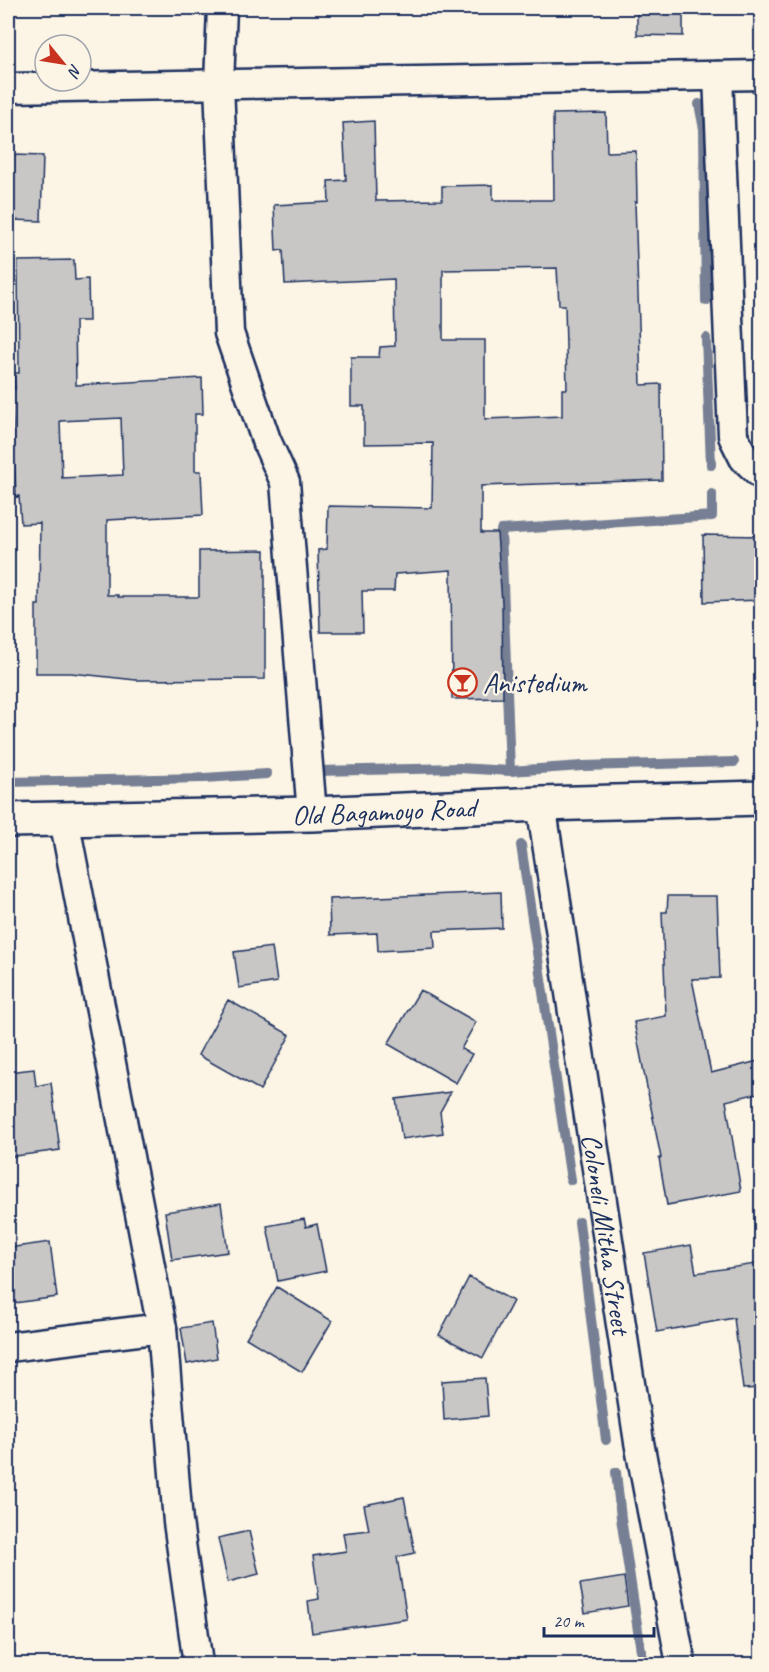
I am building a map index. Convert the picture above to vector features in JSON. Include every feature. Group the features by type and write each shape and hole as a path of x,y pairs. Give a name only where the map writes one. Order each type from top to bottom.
{"main road":[{"name":"Old Bagamoyo Road","path":"8,820 312,814 541,804 762,798"}],"street":[{"path":"222,8 219,84 229,333 266,440 285,482 312,814"},
{"path":"8,88 762,75"},
{"path":"718,76 734,436 744,458 762,475"},
{"name":"Coloneli Mitha Street","path":"541,804 639,1442 681,1665"},
{"path":"64,819 162,1328 178,1522 198,1665"},
{"path":"8,1347 162,1328"}],"building":[{"path":"637,8 683,8 683,36 637,35"},
{"path":"606,113 607,152 636,151 637,202 635,202 641,385 661,384 662,480 481,486 481,533 497,533 502,603 503,698 452,699 451,570 395,574 394,591 362,591 363,632 320,632 318,550 327,549 328,506 432,508 433,443 364,444 364,406 351,406 351,357 379,357 380,347 395,346 394,279 285,284 283,250 276,251 274,205 329,202 328,181 346,180 343,123 374,121 376,201 442,200 442,186 493,185 493,200 554,200 553,114","holes":["557,268 559,305 565,305 567,389 562,389 562,416 485,419 485,340 443,340 443,270"]},
{"path":"14,155 43,156 41,221 11,220"},
{"path":"74,260 75,280 88,279 89,321 75,321 76,385 202,378 203,414 195,414 195,471 201,471 203,515 107,520 107,595 199,597 199,551 265,550 265,679 136,680 71,673 36,673 36,605 39,605 40,523 21,524 19,496 16,497 11,389 15,389 14,373 19,373 18,261","holes":["121,418 123,475 62,478 60,421"]},
{"path":"703,535 762,536 762,600 704,602"},
{"path":"501,892 502,928 434,931 435,948 378,951 377,933 330,935 329,899"},
{"path":"668,896 717,896 720,978 692,979 711,1073 762,1060 762,1092 726,1101 741,1191 667,1205 659,1158 661,1158 634,1022 666,1016 662,912 667,912"},
{"path":"272,947 277,982 239,988 234,952"},
{"path":"420,990 476,1022 461,1049 472,1054 456,1083 388,1044"},
{"path":"228,1000 290,1035 260,1090 198,1055"},
{"path":"34,1069 36,1086 51,1083 60,1150 8,1157 8,1072"},
{"path":"451,1092 440,1112 443,1133 402,1139 396,1099"},
{"path":"221,1203 228,1252 172,1260 165,1212"},
{"path":"304,1219 306,1227 317,1224 326,1271 278,1281 267,1226"},
{"path":"50,1242 57,1297 8,1304 8,1248"},
{"path":"691,1245 696,1273 762,1263 762,1388 743,1389 734,1318 657,1332 644,1253"},
{"path":"469,1277 513,1301 483,1358 439,1335"},
{"path":"277,1287 332,1321 302,1372 246,1338"},
{"path":"212,1323 217,1358 187,1364 181,1328"},
{"path":"485,1378 488,1416 444,1420 442,1381"},
{"path":"404,1497 415,1553 397,1557 407,1619 312,1633 308,1601 319,1599 313,1556 346,1551 343,1533 369,1530 364,1505"},
{"path":"249,1531 259,1574 228,1582 218,1538"},
{"path":"624,1577 628,1606 585,1613 580,1584"}],"waterway":[{"path":"699,104 704,129 706,301"},
{"path":"706,338 711,465"},
{"path":"510,771 501,530 712,516 712,494"},
{"path":"317,771 459,768 510,771 582,766 734,762"},
{"path":"8,782 204,778 267,774"},
{"path":"521,845 571,1180"},
{"path":"579,1222 606,1440"},
{"path":"616,1472 643,1664"}],"place":[{"name":"Anistedium","path":"462,682"}]}
